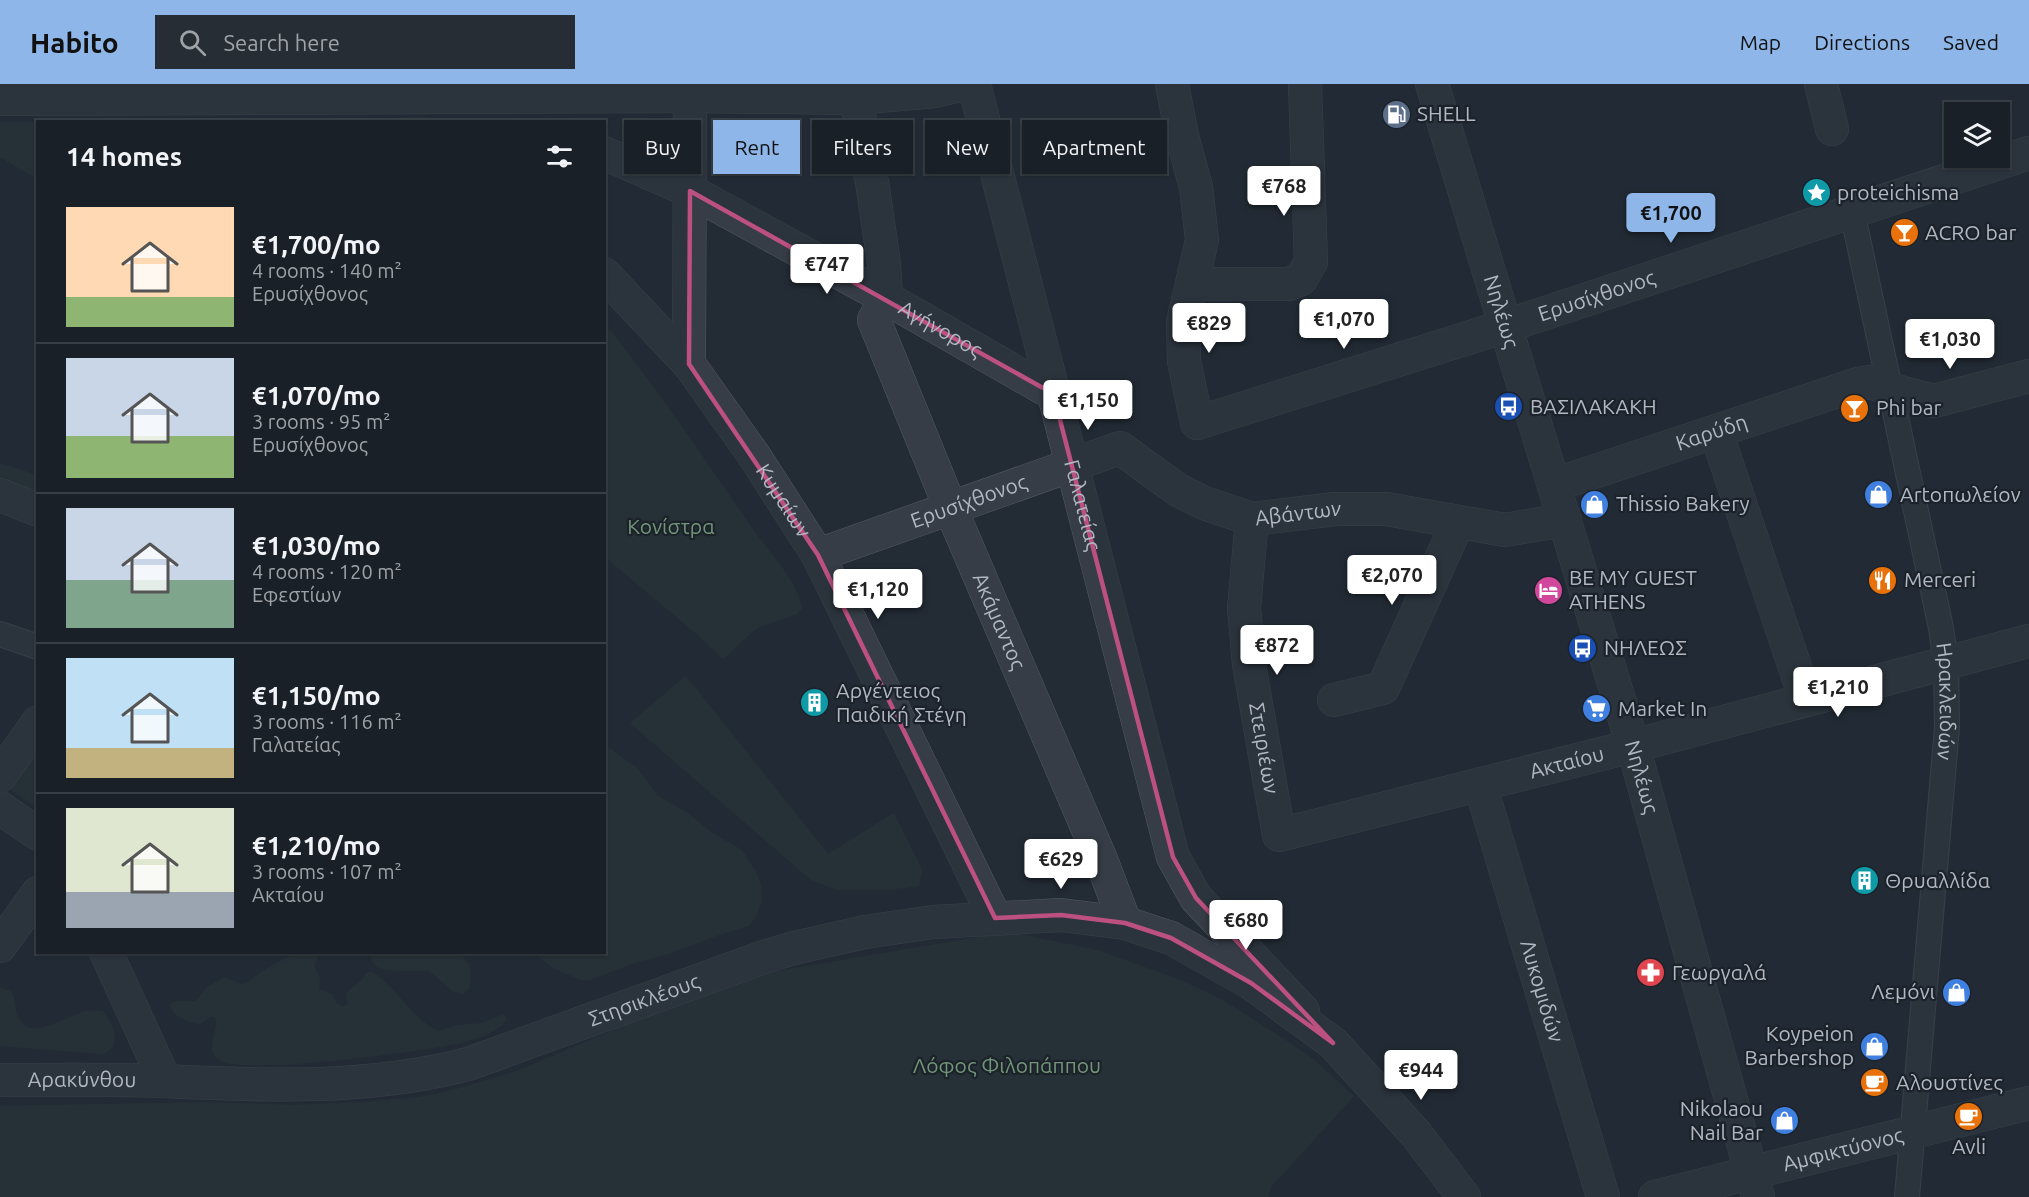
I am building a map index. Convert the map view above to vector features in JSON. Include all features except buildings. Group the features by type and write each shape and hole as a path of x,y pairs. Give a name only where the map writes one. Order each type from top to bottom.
{"street":[{"path":"13,94 300,91 439,98 533,109 690,90 936,91 965,84"},
{"name":"Γαλατείας","path":"974,84 1173,857 1196,898 1333,1043"},
{"path":"1172,84 1182,136 1196,187 1202,240 1193,284 1289,284 1301,279 1311,262 1305,84"},
{"name":"Νηλέως","path":"1432,84 1633,746 1755,1185"},
{"path":"1821,84 1832,129"},
{"path":"689,364 690,90"},
{"name":"Ακάμαντος","path":"855,91 873,188 886,298 874,320 950,507 1102,862 1125,923"},
{"path":"439,98 459,120"},
{"name":"Ερυσίχθονος","path":"1193,284 1183,322 1184,361 1197,423 1506,326 2029,153"},
{"name":"Αγήνορος","path":"606,154 690,191 886,298 1043,388 1052,386"},
{"name":"Ηρακλειδών","path":"1852,211 1880,385 1932,586 1946,663 1947,727 1906,1197"},
{"name":"Κυμαίων","path":"606,276 689,364 753,454 818,555 994,918"},
{"path":"1880,385 1934,401 2029,376"},
{"name":"Καρύδη","path":"1554,485 1858,384 1880,385"},
{"path":"1716,432 1806,700"},
{"name":"Ερυσίχθονος","path":"818,555 1119,448"},
{"name":"Αβάντων","path":"1119,448 1178,490 1204,503 1252,519 1335,509 1386,509 1505,530 1565,520"},
{"path":"0,495 36,509"},
{"name":"Στειριέων","path":"1252,519 1244,608 1249,664 1279,835"},
{"path":"1334,700 1383,688 1458,522"},
{"path":"0,634 36,646"},
{"name":"Ακταίου","path":"1279,835 1633,746 2029,641"},
{"path":"0,776 36,725"},
{"name":"Λυκομιδών","path":"1480,784 1603,1197"},
{"path":"0,808 36,833"},
{"path":"1,942 36,896"},
{"name":"Στησικλέους","path":"165,1081 285,1086 338,1084 418,1075 468,1064 794,948 905,925 994,918 1061,915 1125,923"},
{"path":"1125,923 1171,938 1251,984 1333,1043 1416,1134 1464,1197"},
{"path":"107,954 165,1081"},
{"name":"Αρακύνθου","path":"0,1080 165,1081"},
{"name":"Αμφικτύονος","path":"1655,1197 1755,1185 1913,1132 2029,1103"}],"highlighted area":[{"path":"690,191 1043,388 1051,385 1173,857 1196,898 1333,1043 1251,983 1171,938 1125,923 1061,915 995,918 818,555 689,364"}],"green space":[{"path":"427,117 430,120 311,120"},
{"path":"0,122 36,122 36,178 0,157"},
{"name":"Κονίστρα","path":"606,325 662,399 781,566 799,597 802,608 797,614 757,628 723,659 606,558"},
{"path":"0,463 36,475 36,501 0,482"},
{"path":"686,676 828,854 894,813 922,869 919,886 890,890 837,890 811,880 630,723"},
{"path":"36,728 36,807 0,782"},
{"path":"606,746 637,768 657,795 742,850 761,884 762,901 749,926 671,953 634,963 590,980 581,980 553,968 535,954 606,954"},
{"name":"Λόφος Φιλοπάππου","path":"1008,932 1097,950 1181,980 1224,1001 1278,1035 1312,1058 1354,1096 1271,1187 1268,1197 0,1197 0,1106 206,1102 294,1105 419,1097 453,1090 517,1071 655,1012 765,973"},
{"path":"292,954 320,954 314,965 320,979 319,989 332,994 336,1002 343,1007 348,1003 346,994 348,991 362,980 366,973 372,972 390,986 420,1019 439,1031 458,1025 482,1023 504,1014 507,1019 499,1028 488,1034 464,1042 377,1056 261,1065 234,1064 219,1060 212,1050 215,1017 210,1017 198,1025 178,1017 170,1006 174,1001 196,1001 206,988 224,977 241,984 247,983"},
{"path":"370,954 460,954 466,960 469,968 470,987 464,994 452,991 430,971 380,968"},
{"path":"0,987 12,992 17,1015 26,1027 51,1025 85,1011 103,1011 115,1034 113,1045 103,1054 0,1046"}],"place":[{"name":"SHELL","path":"1396,114"},
{"name":"proteichisma","path":"1816,193"},
{"name":"ACRO bar","path":"1904,233"},
{"name":"ΒΑΣΙΛΑΚΑΚΗ","path":"1509,407"},
{"name":"Phi bar","path":"1855,408"},
{"name":"Artοπωλείον","path":"1879,495"},
{"name":"Thissio Bakery","path":"1595,504"},
{"name":"Merceri","path":"1883,580"},
{"name":"BE MY GUEST ATHENS","path":"1548,590"},
{"name":"ΝΗΛΕΩΣ","path":"1583,648"},
{"name":"Αργέντειος Παιδική Στέγη","path":"815,703"},
{"name":"Market In","path":"1597,709"},
{"name":"Θρυαλλίδα","path":"1864,881"},
{"name":"Γεωργαλά","path":"1651,973"},
{"name":"Λεμόνι","path":"1956,992"},
{"name":"Koypeion Barbershop","path":"1875,1046"},
{"name":"Αλουστίνες","path":"1875,1083"},
{"name":"Avli","path":"1969,1116"},
{"name":"Nikolaou Nail Bar","path":"1784,1121"}]}
